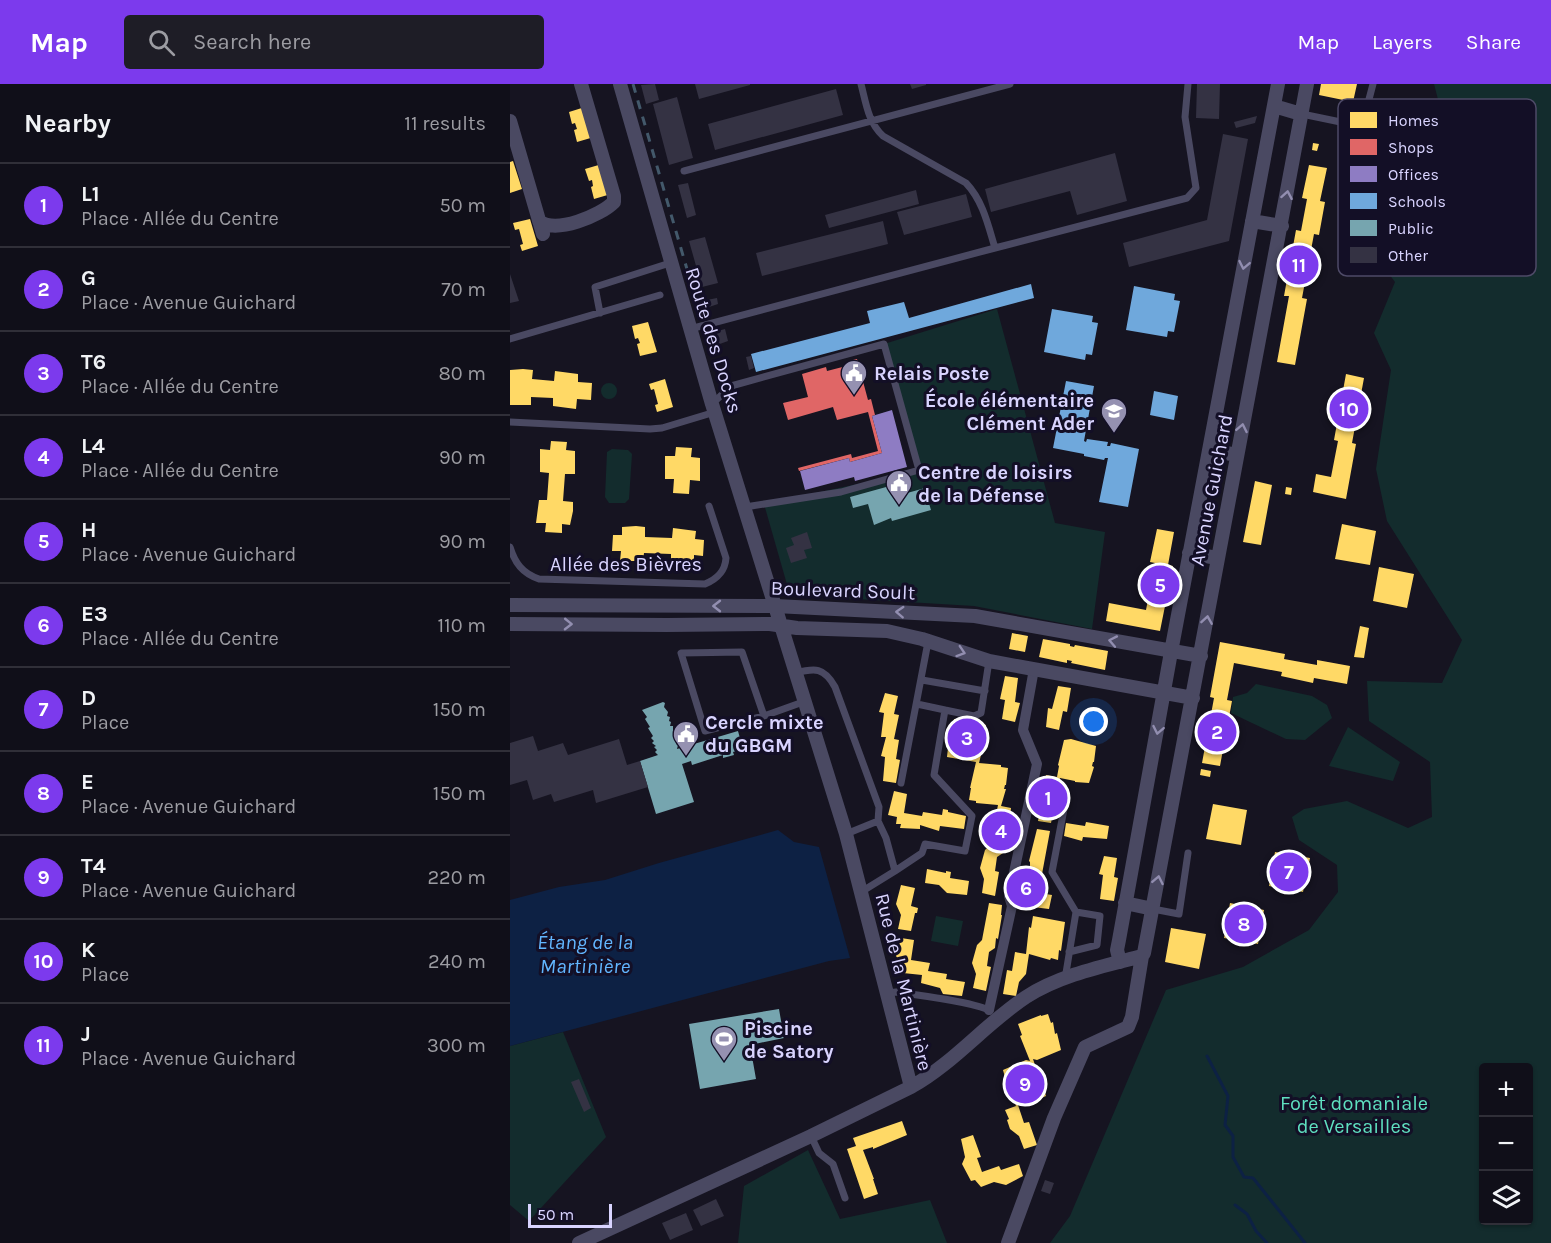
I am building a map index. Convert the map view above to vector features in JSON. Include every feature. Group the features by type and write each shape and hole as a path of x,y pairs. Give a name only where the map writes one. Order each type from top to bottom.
{"street":[{"path":"510,121 541,228 586,220 606,210 614,202 614,196 581,84"},
{"name":"Route des Docks","path":"620,84 670,263 775,606"},
{"name":"Avenue Guichard","path":"1120,962 1117,950 1125,903 1278,84"},
{"name":"Avenue Guichard","path":"1008,1243 1054,1118 1085,1047 1128,1027 1132,1017 1307,84"},
{"path":"1274,106 1301,114"},
{"path":"1252,221 1281,226"},
{"path":"1209,450 1237,454"},
{"path":"1190,553 1217,558"},
{"name":"Boulevard Soult","path":"510,605 775,606 927,613 986,618 1201,656"},
{"name":"Rue de la Martinière","path":"579,1243 811,1136 911,1087 846,834 803,702 775,606"},
{"path":"925,640 927,613"},
{"name":"Boulevard Soult","path":"510,624 780,624 797,627 887,631 925,640 989,661 1192,698"},
{"path":"993,1015 1012,906 1010,896 1037,764 1023,730 1034,669"},
{"path":"1125,903 1153,909"},
{"path":"911,1087 933,1074 993,1015 1065,979 1142,956"}],"lane":[{"path":"861,84 871,122 882,136 966,183 980,201 995,248"},
{"path":"684,171 1010,84"},
{"path":"690,329 1187,198 1194,193 1196,188 1185,117 1188,84"},
{"path":"1369,99 1373,84"},
{"path":"1301,114 1338,122"},
{"path":"600,313 595,286 670,263"},
{"path":"510,339 660,295"},
{"path":"510,422 662,428 714,408 731,386 884,344 919,471 841,492 745,507"},
{"name":"Allée des Bièvres","path":"510,547 514,561 520,568 529,576 539,579 705,584 714,580 726,565 726,558 709,506"},
{"path":"901,783 922,680 925,640"},
{"path":"764,716 742,652 681,653 705,731 764,716 803,702"},
{"path":"917,704 974,716 981,713 989,661"},
{"path":"795,673 819,670 829,675 879,807 878,821 886,838 895,871"},
{"path":"922,680 985,691"},
{"path":"861,892 922,854 925,844 965,851 972,816 934,775 945,710"},
{"path":"1064,809 1052,872 1076,912 1065,979"},
{"path":"846,834 878,821"},
{"path":"1153,909 1179,914 1188,853"},
{"path":"1069,952 1097,945 1100,916 1076,912"},
{"path":"887,993 896,992 984,1007 993,1015"},
{"path":"811,1136 819,1153 833,1164 845,1198"}],"green space":[{"name":"Forêt domaniale de Versailles","path":"1434,84 1551,84 1551,1243 1050,1243 1070,1216 1166,990 1243,967 1309,930 1338,892 1337,865 1299,840 1292,817 1304,809 1347,801 1408,828 1432,817 1430,762 1369,721 1367,681 1442,683 1462,640 1387,521 1376,469 1391,370 1374,333 1395,282 1390,276 1536,276 1536,99 1438,99"},
{"path":"997,309 1055,523 1105,532 1092,629 974,606 790,595 764,504 918,471 884,344"},
{"path":"609,383 615,385 617,391 615,397 609,399 603,397 601,391 603,385"},
{"path":"612,449 628,450 632,454 629,499 625,503 609,503 605,497 607,452"},
{"path":"1256,684 1312,696 1327,705 1332,718 1305,740 1286,739 1231,713 1233,697 1247,693"},
{"path":"1348,727 1400,762 1393,781 1329,766"},
{"path":"936,916 963,921 958,946 931,941"},
{"path":"563,1032 606,1137 529,1221 510,1205 510,1046"},
{"path":"808,1150 840,1219 930,1200 947,1243 738,1243 744,1186"}],"water":[{"name":"Étang de la Martinière","path":"778,830 794,842 819,847 850,958 829,961 510,1046 510,900 559,887 605,880"}],"building: Homes":[{"path":"1321,84 1357,84 1354,99 1319,95"},
{"path":"585,107 594,137 577,142 574,130 577,129 575,123 572,124 569,112"},
{"path":"1313,143 1319,144 1317,151 1312,150"},
{"path":"513,161 522,189 510,193 510,162"},
{"path":"602,164 611,194 594,199 592,180 589,181 585,169"},
{"path":"1309,165 1327,168 1320,201 1325,202 1319,235 1314,234 1302,298 1307,299 1295,365 1277,362 1289,296 1284,296 1296,230 1301,231 1307,199 1302,198"},
{"path":"530,219 538,246 522,251 520,245 523,244 519,229 515,230 513,223"},
{"path":"648,322 657,352 640,356 637,344 640,343 638,338 635,339 632,326"},
{"path":"510,370 533,370 532,379 554,381 555,371 578,374 578,382 592,383 591,400 577,399 576,409 553,406 553,398 531,397 531,405 510,405"},
{"path":"1346,374 1364,378 1352,443 1356,444 1346,499 1313,492 1316,474 1331,477 1338,441 1334,440"},
{"path":"665,379 673,407 657,412 655,405 658,404 654,389 651,390 649,384"},
{"path":"551,441 567,442 566,450 575,451 575,474 565,474 563,501 573,502 573,511 570,525 562,524 562,533 545,532 546,523 536,523 539,500 547,500 549,473 540,472 540,449 550,450"},
{"path":"676,447 692,448 691,457 700,458 700,481 690,480 689,494 673,493 674,479 665,479 665,456 675,456"},
{"path":"1255,481 1272,485 1261,545 1243,542"},
{"path":"1286,487 1292,488 1291,495 1285,494"},
{"path":"1342,524 1376,531 1370,565 1335,559"},
{"path":"622,527 645,527 645,537 672,538 673,528 696,531 695,539 704,540 703,556 694,555 694,565 671,563 671,554 644,553 643,561 620,561 621,551 612,551 613,535 622,535"},
{"path":"1157,529 1174,532 1168,565 1173,566 1160,631 1106,621 1109,603 1146,610 1155,563 1150,562"},
{"path":"1379,567 1414,574 1407,608 1373,601"},
{"path":"1360,626 1369,628 1364,658 1354,657"},
{"path":"1012,633 1028,636 1025,652 1009,649"},
{"path":"1043,639 1070,644 1074,647 1075,645 1108,651 1105,670 1071,663 1072,661 1067,660 1067,663 1039,657"},
{"path":"1220,642 1285,654 1284,659 1317,665 1317,660 1350,666 1347,684 1314,678 1313,683 1281,676 1282,672 1234,663 1227,700 1232,701 1220,766 1202,763 1214,698 1210,697"},
{"path":"1005,676 1018,678 1015,702 1020,703 1015,722 1002,719 1005,700 1000,699"},
{"path":"1058,686 1071,688 1067,712 1063,711 1059,730 1046,727 1048,708 1052,709"},
{"path":"885,693 898,696 894,714 899,715 894,739 899,740 896,759 900,760 896,783 883,781 885,757 881,756 886,737 881,737 884,713 879,712"},
{"path":"954,719 986,725 984,734 986,735 979,763 1008,768 1004,789 1006,789 1001,806 1011,808 1011,817 1003,853 997,857 995,871 999,872 995,896 982,893 984,879 980,868 985,850 990,845 998,805 969,800 976,762 947,757 950,730 952,731"},
{"path":"1071,739 1096,746 1092,766 1094,767 1089,783 1060,778 1051,823 1038,821 1046,775 1057,777 1064,740"},
{"path":"1201,769 1211,771 1210,777 1200,775"},
{"path":"894,791 907,794 904,813 922,816 923,812 942,815 943,809 948,810 948,812 966,816 964,829 940,826 939,831 920,825 920,829 900,828 901,824 896,824 897,817 888,815"},
{"path":"1213,804 1247,810 1241,845 1206,839"},
{"path":"1086,822 1109,826 1107,839 1083,837 1082,841 1064,836 1066,823 1085,826"},
{"path":"1037,829 1050,831 1042,874 1036,878 1033,892 1052,895 1049,909 1025,906 1024,895 1018,894 1024,871 1030,866 1029,861"},
{"path":"1275,852 1310,858 1303,892 1269,886"},
{"path":"1104,856 1117,858 1114,877 1118,878 1114,901 1100,899 1103,875 1099,874"},
{"path":"927,869 951,872 950,878 969,881 967,895 947,893 939,885 925,883"},
{"path":"901,885 915,888 911,906 918,908 911,931 898,929 901,915 896,904"},
{"path":"989,903 1002,905 1002,915 995,948 989,952 987,966 991,967 986,991 973,988 976,974 972,963 977,945 982,940"},
{"path":"1230,903 1264,910 1258,944 1224,938"},
{"path":"1033,916 1065,922 1058,960 1029,954 1026,974 1019,982 1016,996 1003,994 1007,970 1012,971 1015,952 1026,954 1029,927 1031,928"},
{"path":"1171,928 1206,934 1199,969 1165,962"},
{"path":"901,938 914,940 911,960 930,963 928,971 947,974 946,979 965,982 962,996 943,994 940,988 921,983 922,975 903,973 904,968 896,956"},
{"path":"1048,1014 1051,1023 1053,1022 1055,1034 1057,1033 1061,1050 1037,1060 1033,1059 1046,1096 1018,1105 1024,1123 1029,1122 1037,1145 1024,1149 1019,1136 1010,1129 1007,1120 1009,1119 1005,1110 1016,1106 1012,1095 1010,1096 1003,1070 1026,1060 1030,1061 1018,1024"},
{"path":"902,1121 907,1135 873,1149 873,1147 863,1150 878,1194 864,1199 847,1149 856,1146 853,1138"},
{"path":"973,1135 981,1157 977,1158 982,1172 999,1166 1001,1170 1019,1164 1023,1176 1006,1185 994,1182 981,1187 975,1180 971,1181 962,1164 965,1157 961,1139"}],"building: Shops":[{"path":"857,359 868,400 871,399 875,415 872,416 882,453 850,462 849,458 799,471 798,468 851,454 852,458 878,451 868,412 837,420 833,407 788,420 783,403 808,397 802,374 826,367 827,371 854,364 853,360"}],"building: Offices":[{"path":"892,410 907,467 855,481 854,477 805,490 800,471 849,458 850,462 882,453 872,416"}],"building: Schools":[{"path":"1031,284 1034,298 756,372 751,354 870,323 867,311 904,302 909,318"},
{"path":"1134,286 1175,294 1174,300 1180,301 1174,332 1168,331 1167,337 1126,330"},
{"path":"1052,309 1093,316 1092,322 1098,323 1092,355 1086,354 1085,360 1044,352"},
{"path":"1066,381 1094,386 1084,441 1086,442 1087,439 1108,442 1107,446 1111,443 1139,449 1128,507 1099,502 1108,458 1104,460 1053,448"},
{"path":"1154,391 1178,396 1174,420 1150,415"}],"building: Public":[{"name":"Centre de loisirs de la Défense","path":"897,484 900,495 925,488 927,495 921,499 927,497 931,510 892,521 891,518 874,525 868,504 853,508 850,497"},
{"name":"Cercle mixte du GBGM","path":"663,702 668,712 667,716 670,717 670,726 673,726 673,735 676,736 677,749 738,731 743,749 723,758 723,755 692,765 691,761 682,764 694,802 656,814 640,761 658,755 655,752 657,750 654,747 656,746 652,743 654,741 648,728 650,727 645,719 647,717 642,710"},
{"name":"Piscine de Satory","path":"779,1009 784,1038 750,1045 756,1079 700,1089 689,1024"}],"building: Other":[{"path":"655,84 659,100 646,104 641,85"},
{"path":"695,84 750,84 750,85 699,99"},
{"path":"910,84 926,84 926,85 912,89"},
{"path":"1197,84 1220,84 1219,119 1196,118"},
{"path":"836,89 843,115 715,150 708,124"},
{"path":"677,97 693,158 669,165 653,104"},
{"path":"1257,116 1255,123 1236,128 1234,122"},
{"path":"1223,134 1248,139 1229,241 1129,267 1123,243 1207,220"},
{"path":"1115,153 1127,201 1077,215 1070,191 991,212 985,189"},
{"path":"688,183 696,215 687,218 678,185"},
{"path":"916,190 919,204 829,228 825,215"},
{"path":"966,194 972,217 904,235 897,212"},
{"path":"883,221 888,244 762,276 756,253"},
{"path":"705,237 718,283 702,287 689,241"},
{"path":"510,274 519,301 510,303"},
{"path":"717,298 718,304 709,307 707,300"},
{"path":"725,329 728,341 717,345 714,332"},
{"path":"751,356 754,368 749,370 746,357"},
{"path":"807,532 812,548 804,550 807,558 791,563 786,548 794,545 791,538"},
{"path":"533,736 538,751 563,743 568,755 619,739 627,765 640,761 648,787 596,803 593,790 554,802 551,794 533,800 527,780 510,785 510,743"},
{"path":"579,1079 591,1108 584,1112 571,1082"},
{"path":"1045,1180 1054,1183 1050,1194 1041,1191"},
{"path":"716,1199 724,1216 701,1226 693,1210"},
{"path":"686,1213 693,1230 670,1240 662,1223"}],"waterway":[{"path":"1207,1056 1228,1096 1225,1125 1233,1136 1233,1157 1244,1177 1253,1178 1305,1243"},
{"path":"1235,1205 1247,1214 1256,1231 1267,1243"}],"railway":[{"path":"633,84 696,300"}],"place":[{"name":"J","path":"1299,265"},
{"name":"Relais Poste","path":"854,396"},
{"name":"K","path":"1349,409"},
{"name":"École élémentaire Clément Ader","path":"1114,434"},
{"name":"Centre de loisirs de la Défense","path":"899,506"},
{"name":"H","path":"1160,585"},
{"name":"G","path":"1217,732"},
{"name":"T6","path":"967,738"},
{"name":"Cercle mixte du GBGM","path":"686,757"},
{"name":"L1","path":"1048,798"},
{"name":"L4","path":"1001,831"},
{"name":"D","path":"1289,872"},
{"name":"E3","path":"1026,888"},
{"name":"E","path":"1244,924"},
{"name":"Piscine de Satory","path":"724,1062"},
{"name":"T4","path":"1025,1084"}]}
